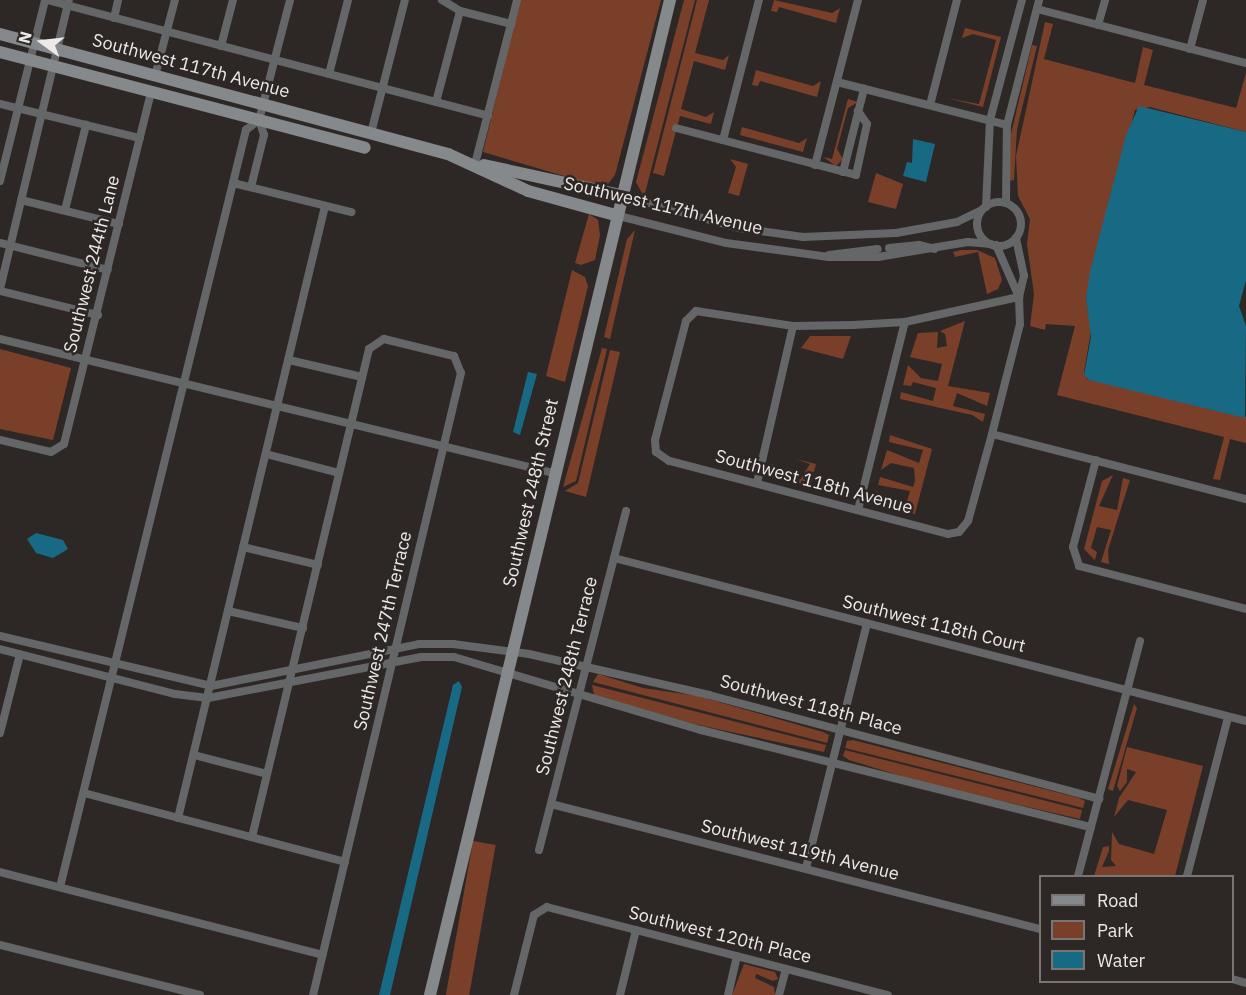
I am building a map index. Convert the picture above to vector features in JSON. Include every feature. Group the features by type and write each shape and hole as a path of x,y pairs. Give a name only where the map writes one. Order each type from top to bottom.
{"street":[{"path":"0,181 15,107 46,0 68,3 114,18 488,116"},
{"path":"114,18 118,0"},
{"path":"155,76 175,0"},
{"path":"221,46 233,0"},
{"path":"251,187 264,135 259,120 290,0"},
{"path":"329,74 348,0"},
{"path":"371,133 405,0"},
{"path":"442,0 460,10 511,24"},
{"path":"475,164 517,0"},
{"name":"Southwest 248th Street","path":"429,995 615,215 670,0"},
{"path":"723,140 759,0"},
{"path":"815,165 858,0"},
{"path":"930,105 957,0"},
{"path":"1019,297 993,245 979,230 984,209 990,120 1022,0"},
{"path":"1039,0 1007,124 1006,203 1020,217 1016,238 1024,276 1019,297 1020,324 992,434 1246,499"},
{"path":"1098,25 1105,0"},
{"path":"1190,49 1203,0"},
{"path":"68,3 55,48 43,114 0,290 98,315"},
{"path":"1037,9 1246,63"},
{"path":"436,102 460,10"},
{"name":"Southwest 117th Avenue","path":"0,34 371,133 475,164 528,191 726,243 823,257 878,257 971,242 993,245"},
{"name":"Southwest 117th Avenue","path":"0,52 365,148"},
{"path":"837,82 1007,124"},
{"path":"843,172 864,89"},
{"name":"Southwest 244th Lane","path":"0,440 51,452 64,444 87,360 151,92"},
{"path":"0,104 140,138"},
{"path":"676,128 856,175 867,124 858,111"},
{"path":"60,887 117,666 246,130 259,120"},
{"path":"65,210 86,125"},
{"name":"Southwest 117th Avenue","path":"475,164 513,168 768,234 820,238 896,233 957,222 984,209"},
{"path":"233,183 351,212"},
{"path":"21,200 119,224"},
{"path":"984,209 1006,203"},
{"path":"178,818 195,755 325,206"},
{"path":"896,233 893,247 935,249"},
{"path":"993,245 1016,238"},
{"path":"0,243 108,270"},
{"path":"823,257 878,249"},
{"path":"757,483 793,326 905,322 1019,297"},
{"name":"Southwest 118th Avenue","path":"793,326 706,310 694,312 686,321 655,440 658,455 948,534 964,529 992,434"},
{"path":"858,510 905,322"},
{"path":"0,339 554,473"},
{"name":"Southwest 247th Terrace","path":"313,995 461,373 459,361 387,340 374,342 362,377"},
{"path":"252,837 362,377 289,360"},
{"path":"266,454 339,472"},
{"path":"1096,460 1073,547 1074,560 1089,570 1246,609"},
{"name":"Southwest 248th Terrace","path":"539,850 626,511"},
{"path":"243,547 318,565"},
{"name":"Southwest 118th Court","path":"614,558 1246,721"},
{"path":"228,611 303,628"},
{"path":"806,868 867,624"},
{"path":"0,636 117,666 211,686"},
{"path":"1078,875 1140,641"},
{"name":"Southwest 118th Place","path":"211,686 396,649 441,643 512,653 716,696 840,733 976,764 1099,799"},
{"path":"0,649 114,678 208,698 393,662 454,657 717,735 833,760 948,794 1091,827"},
{"path":"0,734 21,654"},
{"path":"1187,875 1228,717"},
{"path":"195,755 267,774"},
{"path":"84,793 345,862"},
{"name":"Southwest 119th Avenue","path":"551,804 1039,928"},
{"path":"0,872 323,956"},
{"name":"Southwest 120th Place","path":"514,995 532,919 543,908 888,995"},
{"path":"620,995 636,930"},
{"path":"0,945 200,995"},
{"path":"728,995 737,956"},
{"path":"780,995 786,969"}],"green space":[{"path":"520,0 661,0 615,175 608,184 598,186 483,152"},
{"path":"684,0 695,0 644,197 636,182"},
{"path":"697,0 709,0 695,53 723,60 729,55 725,70 694,61 681,109 706,117 714,112 711,124 680,116 664,176 653,173"},
{"path":"774,0 832,13 840,8 836,23 779,7 777,12 771,11"},
{"path":"1045,22 1053,24 1044,59 1135,83 1143,47 1153,50 1144,85 1236,108 1246,73 1246,132 1150,107 1135,110 1086,298 1091,331 1084,372 1087,379 1246,417 1246,443 1230,439 1220,480 1213,479 1224,437 1057,395 1075,326 1046,324 1045,330 1030,326 1034,294 1027,244 1030,219 1018,196 1016,156"},
{"path":"965,28 1001,37 983,107 947,98 979,104 996,40 973,34 962,38"},
{"path":"1032,45 1037,46 1017,129 1014,180 1009,181 1011,134"},
{"path":"756,70 813,86 821,81 817,97 760,81 758,86 752,85"},
{"path":"848,99 858,102 848,108 837,149 843,159 836,166 823,157 832,159"},
{"path":"742,127 799,143 807,138 803,152 740,135"},
{"path":"730,159 748,164 739,196 728,193 736,167"},
{"path":"876,173 903,184 896,209 868,202"},
{"path":"589,214 598,220 600,235 595,260 581,265 575,263"},
{"path":"635,230 610,339 604,337 627,239"},
{"path":"977,250 995,258 1002,280 998,289 987,294 978,252 955,257 953,252"},
{"path":"572,270 585,277 588,286 565,382 546,376"},
{"path":"965,321 948,386 990,393 987,406 957,393 953,406 985,414 983,422 972,415 900,399 901,392 933,401 936,388 913,382 911,386 903,385 908,365 921,378 938,381 942,364 910,357 918,333 938,332 937,348 947,346 945,334 940,331"},
{"path":"810,336 851,336 843,359 801,348"},
{"path":"602,348 607,349 576,481 563,487"},
{"path":"0,349 71,368 53,440 0,429"},
{"path":"610,350 620,352 586,497 565,491 578,483"},
{"path":"890,435 932,449 915,514 882,505 876,499 876,491 883,499 906,504 910,491 878,485 880,477 913,487 915,481 914,468 891,463 881,470 887,450 919,463 923,450 889,442"},
{"path":"796,459 816,464 810,487 772,473 772,463 779,475 800,480 810,464"},
{"path":"1113,475 1099,506 1117,510 1123,478 1130,480 1108,550 1109,564 1101,562 1111,530 1097,527 1091,548 1097,552 1095,560 1084,549 1102,481"},
{"path":"598,674 643,688 698,696 823,732 829,735 827,743 593,682"},
{"path":"592,685 826,745 824,752 694,724 594,695"},
{"path":"1134,704 1137,708 1113,791 1108,789"},
{"path":"853,740 1085,801 1083,808 845,748 847,741"},
{"path":"1127,747 1203,766 1175,875 1094,875 1103,847 1109,846 1109,851 1102,867 1116,866 1111,860 1112,832 1119,844 1154,854 1167,810 1128,800 1114,817 1119,798 1136,772 1127,769 1127,782 1120,791 1117,786"},
{"path":"845,750 1082,810 1080,819 924,783 849,760 843,756"},
{"path":"473,841 496,845 469,995 446,995"},
{"path":"744,964 775,972 778,979 773,981 756,974 755,978 774,987 775,995 732,995"}],"water":[{"path":"1139,106 1246,132 1246,280 1239,306 1246,326 1245,418 1089,380 1084,375 1091,337 1086,298 1090,272 1126,135"},
{"path":"913,139 935,144 926,182 903,176 907,162 912,163"},
{"path":"528,372 537,374 520,435 513,432"},
{"path":"36,533 63,540 68,549 53,558 36,553 27,539"},
{"path":"459,681 462,687 390,995 379,995 453,685"}]}
